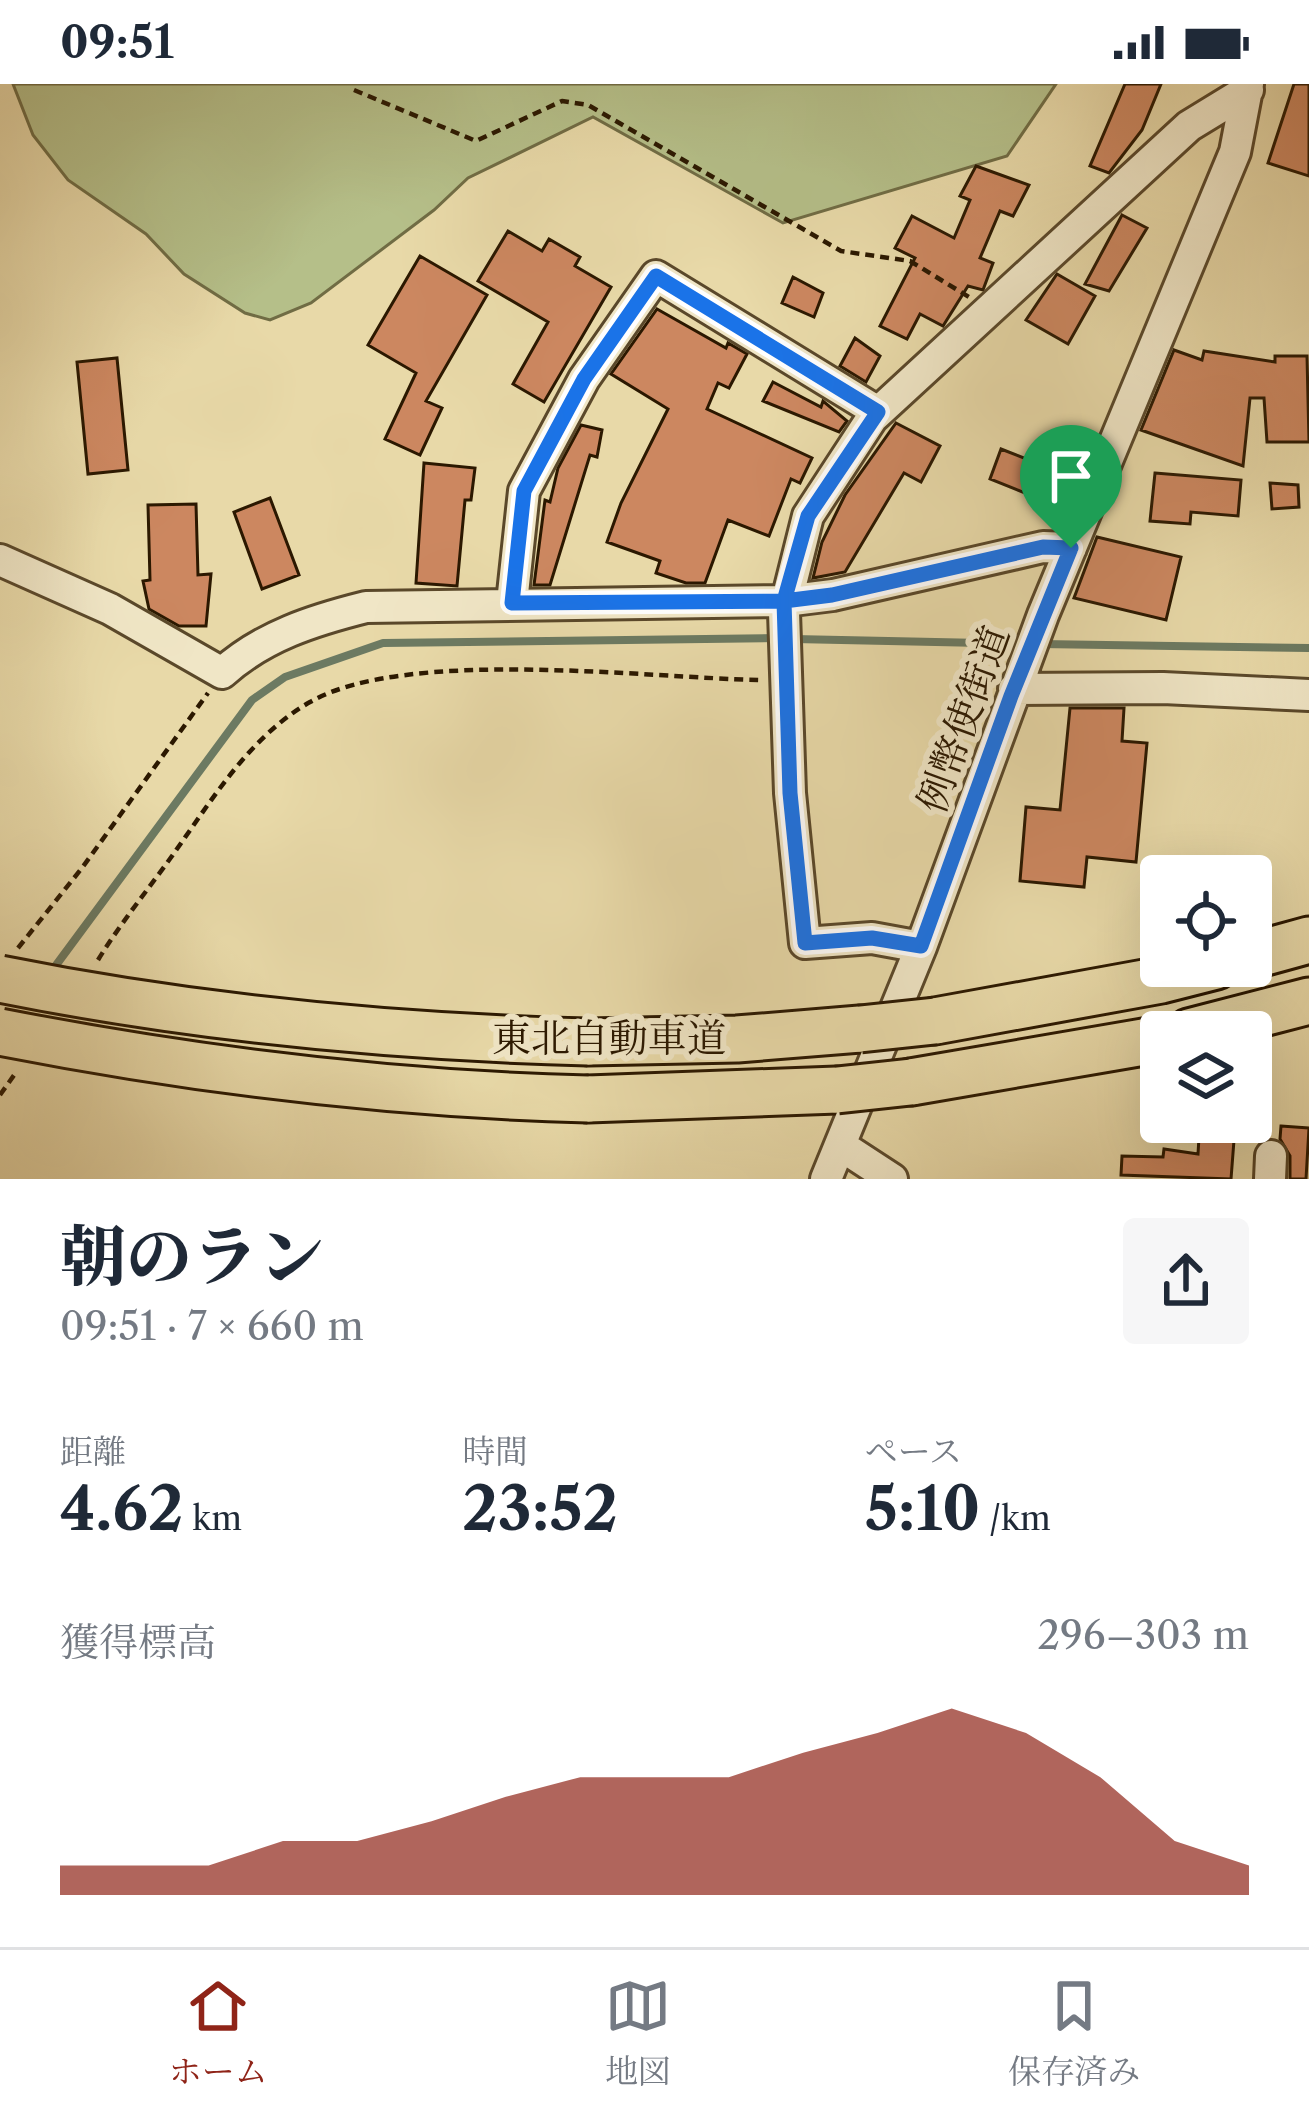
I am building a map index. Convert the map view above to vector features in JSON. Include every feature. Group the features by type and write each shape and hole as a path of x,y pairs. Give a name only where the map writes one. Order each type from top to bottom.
{"highway":[{"path":"1272,950 1309,940"},
{"name":"東北自動車道","path":"6,968 142,1005 298,1025 483,1040 588,1042 737,1039 860,1029 935,1021 1140,984"},
{"name":"東北自動車道","path":"14,1044 481,1096 588,1099 837,1090 1140,1043"}],"street":[{"path":"921,946 872,938 805,943 784,676 784,606 808,516 878,412 1189,126 1248,87"},
{"name":"例幣使街道","path":"826,1179 843,1147 921,946 1016,682 1235,152 1248,87"},
{"path":"512,603 524,491 584,379 656,276 878,412"},
{"path":"0,560 110,609 222,673 239,658 302,625 367,607 512,603 784,606 1043,547 1071,548"},
{"path":"1016,682 1309,695"},
{"path":"843,1147 892,1179"}],"path":[{"path":"354,90 476,141 562,101 588,105 841,250 910,261 965,293 986,313"},
{"path":"6,968 222,673"},
{"path":"93,970 240,761 285,718 313,700 380,676 784,676"},
{"path":"0,1095 14,1044"}],"green space":[{"path":"13,84 1056,84 1007,156 783,223 593,117 468,178 434,210 311,303 270,320 245,313 184,274 146,234 68,180 33,135"}],"building":[{"path":"1125,84 1161,84 1142,130 1109,173 1090,166"},
{"path":"1294,84 1309,84 1309,176 1268,163"},
{"path":"976,166 1029,185 1013,216 1000,211 980,258 993,263 983,290 968,286 943,326 920,314 907,339 880,326 915,258 895,248 912,216 954,238 970,200 960,196"},
{"path":"1122,215 1147,228 1109,291 1085,284"},
{"path":"508,231 542,251 549,239 580,257 575,266 611,287 544,402 513,384 548,322 478,281"},
{"path":"420,256 487,295 426,401 442,408 420,455 385,439 416,373 368,345"},
{"path":"1057,274 1095,296 1068,344 1026,320"},
{"path":"793,277 823,293 814,317 782,303"},
{"path":"657,309 726,348 728,343 747,354 729,388 718,383 707,409 812,458 800,483 791,479 769,536 728,520 705,583 686,583 656,573 660,561 607,542 668,409 611,374"},
{"path":"855,338 880,356 866,382 840,366"},
{"path":"1174,350 1202,360 1204,351 1275,362 1275,356 1307,356 1309,442 1267,442 1264,398 1250,398 1243,466 1141,430"},
{"path":"117,358 128,470 88,474 77,362"},
{"path":"773,382 821,407 823,401 847,421 839,432 763,401"},
{"path":"896,423 940,446 921,482 904,473 845,572 813,578 822,542 845,495"},
{"path":"581,425 602,430 597,457 590,455 550,585 534,585 545,500 550,502 558,468"},
{"path":"1001,449 1042,465 1030,495 990,479"},
{"path":"424,463 475,468 471,500 465,500 457,586 416,583"},
{"path":"1155,473 1241,480 1238,516 1191,512 1190,524 1150,521"},
{"path":"1270,483 1298,485 1299,507 1272,509"},
{"path":"270,498 299,575 262,589 234,512"},
{"path":"196,504 198,575 211,574 206,626 179,626 149,609 143,581 150,580 148,505"},
{"path":"1097,537 1181,557 1166,620 1074,598"},
{"path":"1070,708 1124,708 1122,741 1147,743 1136,862 1087,857 1084,887 1020,881 1026,807 1060,810"},
{"path":"1281,1126 1309,1128 1306,1179 1290,1179 1290,1156 1280,1139"},
{"path":"1199,1143 1234,1143 1231,1179 1121,1175 1122,1156 1163,1157 1164,1149 1198,1154"}],"waterway":[{"path":"51,972 252,700 285,677 383,643 779,638"},
{"path":"794,639 1025,644"},
{"path":"1040,644 1309,648"}],"route":[{"path":"1071,548 1011,696 921,946 872,938 805,943 790,793 784,601 512,603 524,491 584,379 656,276 878,412 808,516 784,601 832,595 1043,547 1071,548"}]}
